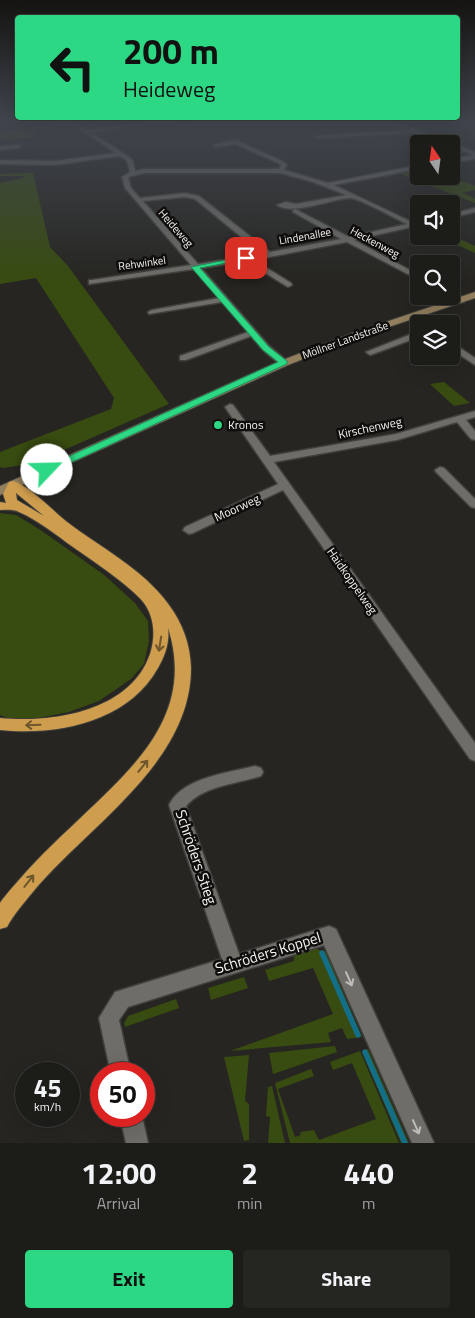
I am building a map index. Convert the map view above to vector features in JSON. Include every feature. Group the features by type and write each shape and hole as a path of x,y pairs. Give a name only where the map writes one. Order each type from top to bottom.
{"highway":[{"path":"0,724 38,726 60,722 81,717 117,702 137,685 154,666 162,639 158,615 146,596 94,555 12,502 7,488"},
{"path":"0,920 35,874 57,850 127,786 154,752 172,720 181,694 184,675 184,660 175,627 169,614 143,584 67,528 7,488"},
{"path":"0,506 20,507"}],"main road":[{"name":"Möllner Landstraße","path":"7,488 284,363 356,335 475,295"}],"street":[{"name":"Heideweg","path":"128,174 126,182 128,188 137,200 266,348 284,363"},
{"path":"301,174 410,221"},
{"path":"326,185 381,174"},
{"path":"137,200 185,195 197,197 267,254"},
{"name":"Heckenweg","path":"351,196 296,208 346,240 410,273"},
{"path":"460,214 475,210"},
{"name":"Lindenallee","path":"195,267 346,240 410,225"},
{"path":"246,258 288,286"},
{"name":"Rehwinkel","path":"92,282 195,267"},
{"path":"152,312 223,300"},
{"path":"183,358 253,333"},
{"path":"370,352 410,337"},
{"path":"460,351 475,362"},
{"name":"Haidkoppelweg","path":"230,407 475,755"},
{"name":"Kirschenweg","path":"268,460 397,436 475,414"},
{"path":"460,419 475,437"},
{"path":"440,470 475,506"},
{"name":"Moorweg","path":"189,530 285,485"},
{"path":"463,493 475,490"},
{"name":"Schröders Stieg","path":"233,964 177,805 182,797 194,789 255,772"},
{"name":"Schröders Koppel","path":"118,1062 109,1018 122,999 329,935 423,1143"},
{"path":"133,1127 137,1143"}],"green space":[{"path":"0,174 33,174 50,247 68,266 169,404 32,464 3,468 0,467 0,452 111,409 114,398 36,278 0,284 0,183 23,178 24,176 0,176"},
{"path":"460,180 475,186 475,190 462,193 475,198 475,203 460,197 460,195 454,195 429,185 460,185"},
{"path":"460,239 475,246 475,253 457,245 460,245"},
{"path":"444,382 470,403 454,406 430,384"},
{"path":"0,513 16,515 103,574 135,603 148,621 149,641 144,664 131,679 99,701 69,712 39,718 8,718 0,715"},
{"path":"314,948 323,951 318,953 325,951 338,963 334,971 362,1037 347,1039 342,1028 328,1033 331,1042 230,1051 333,1014 313,968 269,981 265,970 294,961 294,954"},
{"path":"244,977 248,988 211,1000 208,988"},
{"path":"176,999 179,1008 125,1027 124,1023 128,1016"},
{"path":"335,1046 337,1052 273,1074 269,1053"},
{"path":"368,1049 409,1143 401,1143 362,1052"},
{"path":"360,1051 399,1143 290,1143 275,1083 311,1069 314,1076 278,1089 295,1137 301,1135 300,1132 314,1130 319,1140 376,1119 352,1063 333,1070 330,1062"},
{"path":"249,1055 245,1101 249,1104 249,1140 244,1141 224,1057"},
{"path":"272,1086 285,1143 268,1143 270,1117 266,1116 268,1087"}],"waterway":[{"path":"322,953 358,1035"},
{"path":"365,1052 405,1143"}],"place":[{"name":"Kronos","path":"218,425"}],"route":[{"path":"47,470 284,363 266,348 195,267 246,258"}]}
